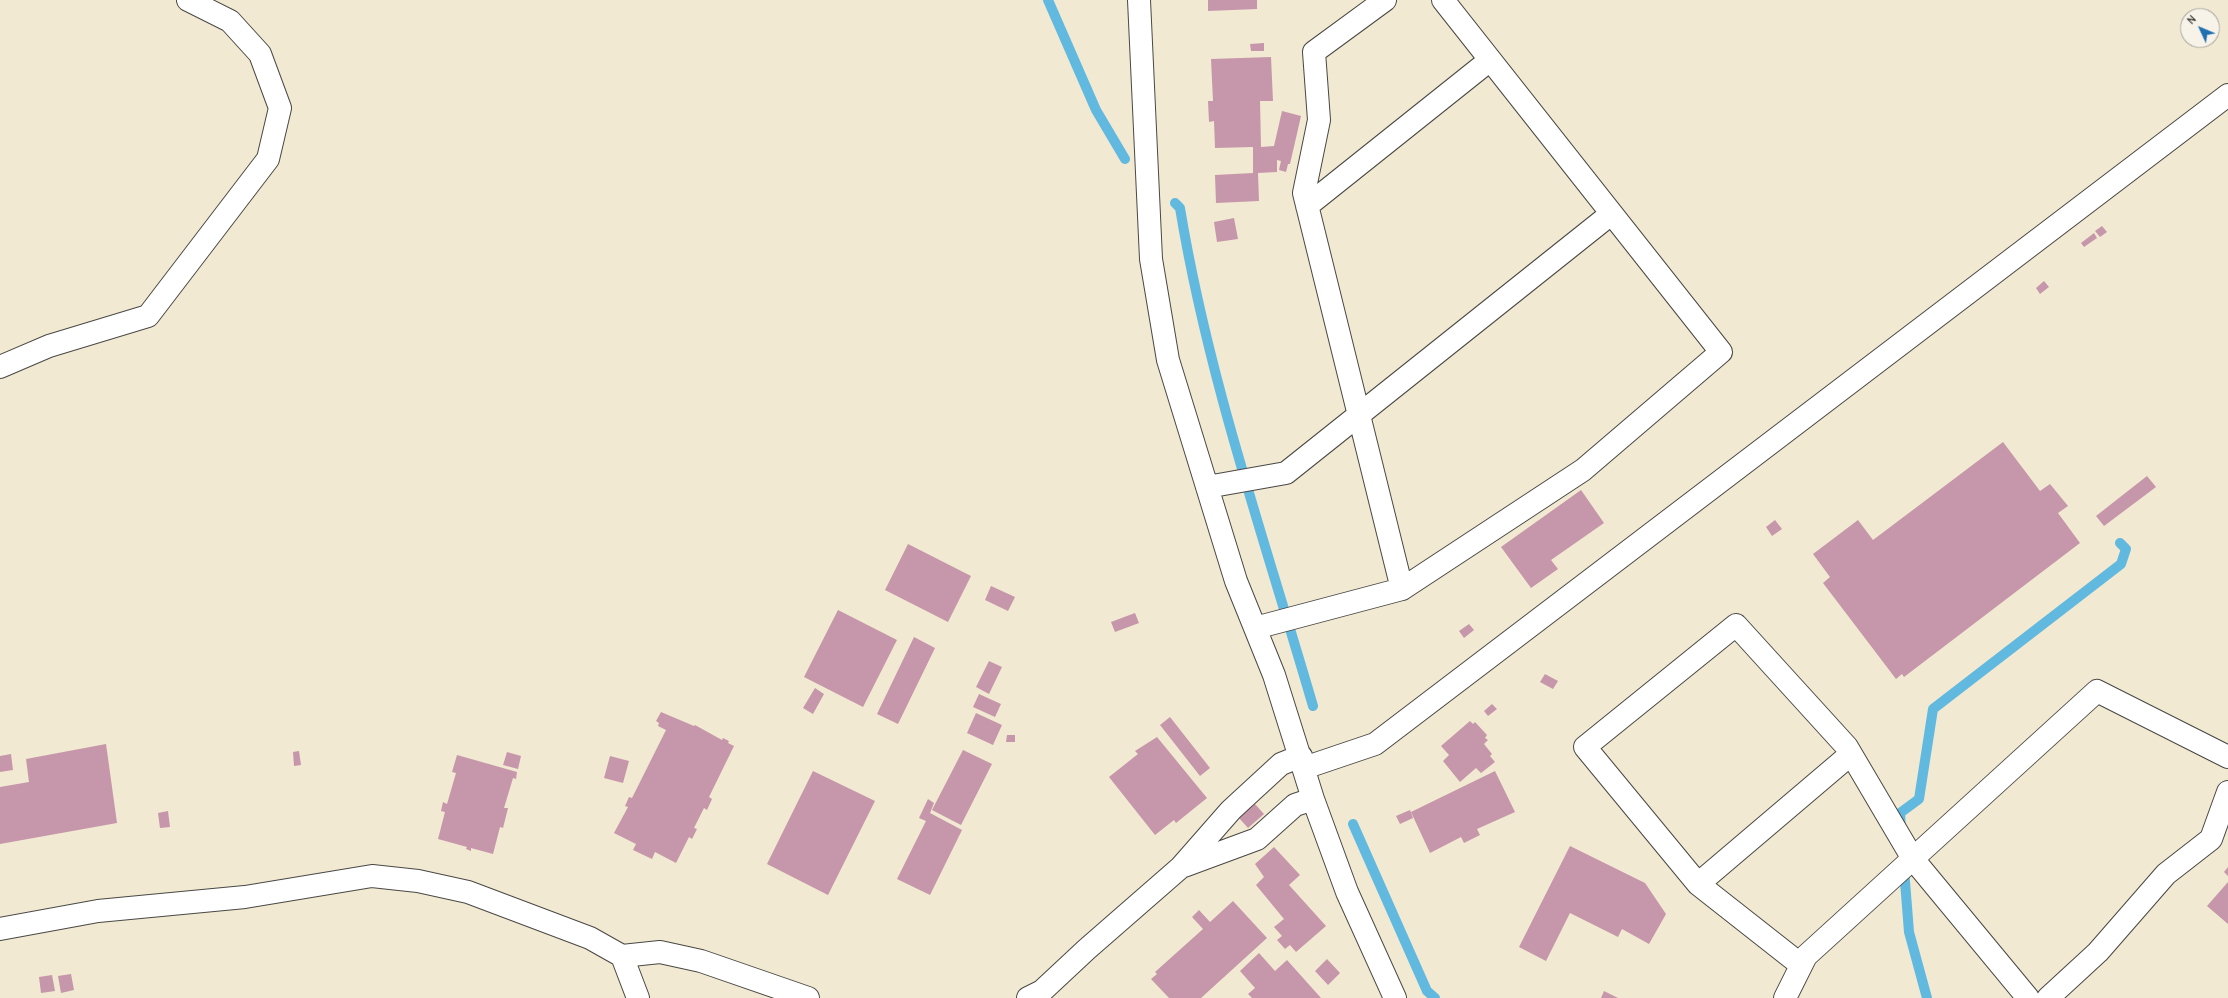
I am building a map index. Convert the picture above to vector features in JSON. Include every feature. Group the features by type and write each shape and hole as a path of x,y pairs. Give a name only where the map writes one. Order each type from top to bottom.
{"street":[{"path":"0,367 49,346 148,316 268,159 280,108 260,54 230,21 188,0"},
{"path":"1139,0 1151,259 1168,360 1236,581 1274,675 1313,799 1347,892 1395,998"},
{"path":"1385,0 1314,52 1319,120 1304,193 1402,589"},
{"path":"1255,628 1402,589 1583,470 1721,352 1443,0"},
{"path":"1308,206 1490,60"},
{"path":"1028,998 1042,991 1087,949 1181,867 1231,810 1281,764 1302,762 1375,744 2228,95"},
{"path":"1207,487 1286,473 1612,214"},
{"path":"1801,965 1698,884 1585,747 1736,625 1847,747 1913,859 2028,998"},
{"path":"1785,998 1806,956 2097,691 2228,757"},
{"path":"1698,884 1851,754"},
{"path":"2048,998 2098,952 2166,874 2211,839 2228,792"},
{"path":"1181,867 1257,840 1295,805 1313,799"},
{"path":"0,929 98,911 245,897 372,876 418,881 468,892 590,938 622,956 660,952 701,961 808,998"},
{"path":"622,956 638,998"}],"building":[{"path":"1208,0 1257,0 1257,9 1208,11"},
{"path":"1264,43 1264,51 1251,51 1250,44"},
{"path":"1271,57 1273,101 1260,101 1261,147 1274,146 1282,111 1301,116 1290,164 1288,164 1286,172 1279,170 1281,161 1277,160 1277,172 1258,173 1259,201 1216,203 1215,175 1253,173 1253,147 1215,148 1214,121 1209,122 1208,101 1213,101 1211,59"},
{"path":"1234,218 1238,239 1217,242 1214,222"},
{"path":"2102,226 2107,232 2100,237 2095,231"},
{"path":"2094,233 2097,238 2084,247 2081,243"},
{"path":"2044,281 2049,287 2040,294 2036,288"},
{"path":"2003,442 2040,491 2050,484 2068,506 2058,513 2080,543 1904,677 1902,674 1896,679 1823,583 1830,577 1813,554 1858,520 1873,540"},
{"path":"2147,476 2156,487 2104,526 2096,516"},
{"path":"1581,490 1604,523 1551,560 1558,569 1531,588 1501,547"},
{"path":"1775,520 1782,529 1772,536 1766,527"},
{"path":"908,544 971,576 948,622 885,590"},
{"path":"991,586 1015,597 1008,611 985,600"},
{"path":"838,610 897,640 863,707 804,677"},
{"path":"1135,613 1139,623 1115,632 1111,622"},
{"path":"1469,624 1474,630 1464,638 1459,631"},
{"path":"914,637 935,648 898,724 877,714"},
{"path":"989,661 1002,667 989,694 976,687"},
{"path":"1545,674 1558,681 1553,689 1540,682"},
{"path":"815,688 824,694 813,714 803,708"},
{"path":"979,694 1001,704 995,717 973,707"},
{"path":"1492,704 1497,709 1488,716 1484,711"},
{"path":"661,712 694,726 695,725 722,740 723,738 734,746 709,797 712,799 707,810 704,808 694,828 697,829 692,839 689,837 676,863 655,852 652,859 633,850 636,844 614,833 628,807 625,806 629,797 632,798 666,730 658,726 659,723 656,721"},
{"path":"976,713 1002,725 993,745 967,733"},
{"path":"1170,717 1210,768 1200,776 1160,725"},
{"path":"1470,721 1473,724 1475,722 1487,735 1485,738 1488,740 1484,744 1492,754 1490,756 1495,762 1481,773 1476,768 1460,782 1443,761 1449,755 1441,746"},
{"path":"1007,735 1015,735 1015,742 1006,742"},
{"path":"1157,737 1207,798 1176,823 1174,820 1155,835 1109,777 1138,754 1135,751"},
{"path":"106,744 117,823 0,844 0,787 29,782 26,759"},
{"path":"963,750 992,764 961,825 932,810"},
{"path":"299,751 301,765 294,766 293,752"},
{"path":"507,752 521,756 518,769 503,765"},
{"path":"11,754 13,770 0,772 0,756"},
{"path":"457,755 517,772 516,779 513,778 504,808 508,808 503,828 500,827 493,854 471,848 471,851 466,849 467,847 438,839 445,812 441,811 443,802 447,804 456,773 452,772"},
{"path":"610,756 629,761 623,783 604,778"},
{"path":"813,771 875,801 828,895 767,864"},
{"path":"1495,771 1515,812 1477,829 1480,835 1464,843 1461,837 1430,853 1411,812"},
{"path":"928,799 934,803 930,813 962,830 930,895 897,879 926,821 919,818"},
{"path":"1255,804 1264,814 1248,828 1239,818"},
{"path":"1410,810 1413,818 1400,824 1396,816"},
{"path":"168,811 170,827 160,828 158,813"},
{"path":"1570,846 1645,883 1666,914 1649,944 1622,929 1618,937 1570,913 1546,961 1519,947"},
{"path":"1274,847 1300,875 1289,885 1326,926 1296,952 1290,945 1285,949 1277,940 1282,936 1274,927 1284,919 1256,885 1264,877 1255,864"},
{"path":"2228,867 2228,876 2224,872"},
{"path":"2228,882 2228,924 2207,906"},
{"path":"1233,901 1267,938 1201,998 1169,998 1151,979 1157,974 1155,972 1203,929 1192,917 1199,910 1210,922"},
{"path":"1259,953 1275,971 1287,960 1321,998 1252,998 1248,994 1255,988 1240,971"},
{"path":"1327,959 1340,973 1328,985 1315,971"},
{"path":"71,974 74,990 61,993 58,976"},
{"path":"52,975 55,991 41,993 39,977"},
{"path":"1604,991 1618,998 1601,998"}],"waterway":[{"path":"1048,0 1096,110 1125,159"},
{"path":"1175,203 1180,208 1206,334 1239,459 1313,706"},
{"path":"1901,829 1900,813 1919,799 1933,709 2121,564 2126,549 2120,543"},
{"path":"1353,824 1427,991 1435,998"},
{"path":"1904,869 1909,932 1927,998"}]}
